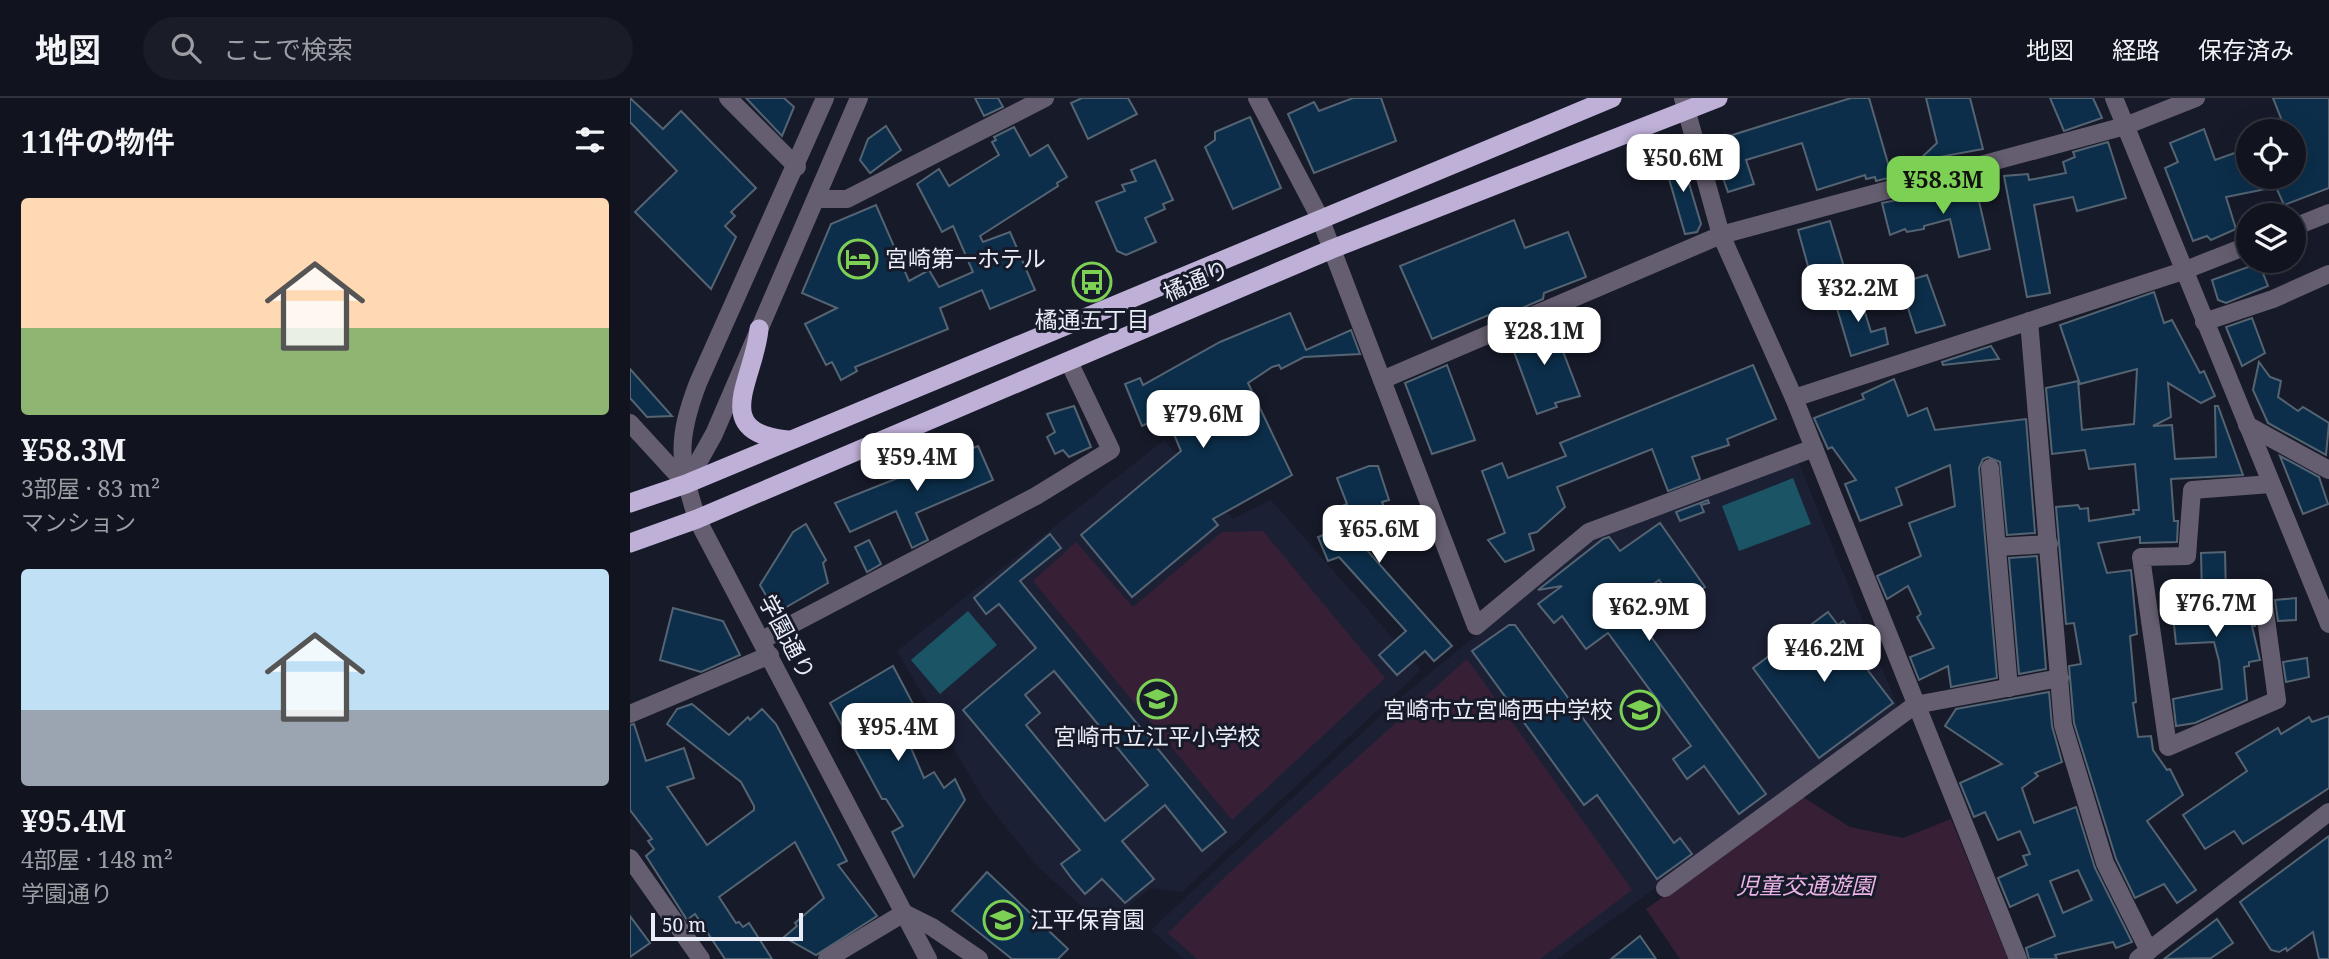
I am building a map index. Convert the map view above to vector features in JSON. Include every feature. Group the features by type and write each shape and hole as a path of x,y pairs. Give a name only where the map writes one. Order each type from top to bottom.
{"highway":[{"name":"橘通り","path":"630,503 686,484 1612,98"},
{"name":"橘通り","path":"630,543 697,519 1332,249 1685,103 1718,98"},
{"path":"759,330 757,353 741,394 740,409 746,425 756,434 791,440"}],"street":[{"path":"729,98 797,167"},
{"name":"学園通り","path":"825,98 683,422 681,459 697,519 928,959"},
{"path":"630,423 686,484 714,435 859,98"},
{"path":"817,199 847,199 1045,98"},
{"path":"1257,98 1320,218 1476,626 1590,532 1814,448"},
{"path":"2114,98 2329,624"},
{"path":"1382,380 1721,235 2125,126 2196,98"},
{"path":"1685,103 1721,235 1794,398 1914,705 2018,959"},
{"path":"2306,222 2329,213"},
{"path":"1794,398 2183,271 2236,250"},
{"path":"2204,321 2273,299 2327,277"},
{"path":"2029,321 2063,725 2105,863 2143,955 2329,813"},
{"path":"630,715 766,648 1036,496 1111,450 1069,362"},
{"path":"2247,425 2329,470"},
{"path":"1990,468 2009,688"},
{"path":"2263,597 2277,700 2168,747 2141,557 2187,556 2192,490 2271,484"},
{"path":"1997,547 2049,544"},
{"path":"1665,888 1914,705 2060,678"},
{"path":"630,858 701,959"},
{"path":"827,959 904,913 932,927 979,959"}],"shaded area":[{"name":"宮崎市立江平小学校","path":"1164,440 1233,519 1271,500 1421,670 1182,892 1151,888 1104,926 1040,869 984,800 897,651"},
{"name":"宮崎市立宮崎西中学校","path":"1798,461 1897,705 1893,715 1558,959 1184,959 1151,930 1393,704 1592,539"},
{"path":"1793,478 1811,524 1739,551 1722,506"},
{"path":"968,611 997,645 940,694 911,660"}],"green space":[{"path":"1263,531 1385,678 1232,820 1033,581 1076,542 1133,607 1222,532"},
{"path":"1467,659 1632,890 1540,959 1197,959 1168,933 1230,872"},
{"name":"児童交通遊園","path":"1803,797 1850,827 1903,838 1951,819 2008,959 1680,959 1646,909"}],"building":[{"path":"630,98 663,129 681,111 756,188 731,212 735,216 725,226 736,237 711,289 635,212 677,171 630,122"},
{"path":"746,98 784,98 794,107 782,136"},
{"path":"975,98 998,98 1003,107 984,116"},
{"path":"1082,98 1128,98 1137,114 1088,139 1071,103"},
{"path":"1353,98 1381,98 1396,141 1314,173 1288,114 1314,102 1319,111"},
{"path":"1851,98 1869,98 1892,177 1876,181 1875,177 1866,179 1865,175 1817,190 1802,143 1746,160 1754,184 1728,192 1710,142"},
{"path":"1926,98 1970,98 1983,149 1918,161 1937,143"},
{"path":"2050,98 2093,98 2102,118 2064,131"},
{"path":"2273,98 2329,98 2329,188 2289,203 2283,203 2277,189 2306,189 2306,119 2281,119"},
{"path":"1250,117 1281,188 1233,209 1205,147 1215,140 1215,132"},
{"path":"886,126 901,150 870,173 860,160 868,139"},
{"path":"1014,127 1030,156 1048,145 1067,177 1057,183 1058,186 980,236 983,242 1010,232 1035,290 990,309 982,290 940,308 948,329 855,367 857,371 841,380 832,362 826,365 805,324 837,308 802,293 831,224 876,205 909,281 929,270 939,287 973,272 953,226 942,232 917,184 939,169 949,186 999,155 992,142 996,140 994,137"},
{"path":"2204,129 2215,160 2236,153 2236,189 2266,189 2226,197 2236,229 2211,240 2207,236 2193,241 2165,168 2178,162 2170,143"},
{"path":"2108,142 2126,198 2077,211 2073,197 2034,205 2050,293 2027,297 2004,176 2028,174 2029,180 2066,173 2063,162 2075,157 2073,152"},
{"path":"1680,153 1701,224 1697,232 1685,234 1663,158"},
{"path":"1155,160 1173,200 1163,204 1165,209 1145,218 1156,242 1126,255 1117,251 1096,202 1125,191 1122,185 1136,181 1131,170"},
{"path":"1975,184 1990,249 1959,257 1950,219 1924,226 1924,229 1907,232 1905,229 1890,235 1882,203"},
{"path":"1514,220 1525,248 1568,232 1586,277 1544,293 1543,299 1501,317 1498,311 1432,339 1400,266"},
{"path":"1830,221 1844,267 1813,284 1798,230"},
{"path":"2236,271 2263,273 2268,286 2226,303 2218,300 2212,280"},
{"path":"1927,275 1945,325 1916,333 1900,283"},
{"path":"1858,290 1871,332 1885,328 1888,344 1851,356 1833,295"},
{"path":"2154,292 2164,323 2172,320 2200,373 2204,371 2215,396 2201,403 2168,383 2171,417 2153,426 2172,425 2175,459 2216,457 2215,406 2218,406 2243,475 2171,479 2174,521 2178,521 2177,542 2140,543 2140,537 2098,543 2107,573 2131,570 2137,634 2130,636 2136,702 2133,703 2138,737 2151,736 2153,750 2167,770 2170,769 2183,795 2147,821 2196,890 2177,903 2164,884 2135,898 2116,859 2074,723 2069,666 2081,664 2074,623 2066,624 2056,507 2078,505 2080,509 2088,508 2089,521 2134,514 2133,510 2139,510 2135,464 2089,469 2085,450 2052,454 2046,388 2078,381 2082,430 2134,424 2137,369 2080,384 2060,325"},
{"path":"1290,313 1306,350 1351,330 1360,354 1304,357 1281,369 1279,365 1272,367 1248,383 1292,475 1213,519 1218,525 1132,597 1081,535 1181,451 1166,415 1142,426 1125,384 1140,378 1143,385 1220,342"},
{"path":"2252,318 2265,353 2242,366 2226,327"},
{"path":"1551,320 1580,396 1555,403 1557,407 1537,414 1509,338"},
{"path":"1991,346 1999,359 1943,365 1942,362"},
{"path":"2259,362 2270,377 2281,381 2278,397 2298,411 2303,407 2329,423 2326,455 2268,423 2253,390"},
{"path":"1447,365 1475,440 1432,454 1405,383"},
{"path":"1753,365 1776,419 1727,439 1729,445 1692,457 1700,479 1668,491 1652,449 1557,487 1565,507 1537,532 1529,534 1534,550 1505,562 1488,540 1505,533 1482,471 1502,463 1508,478 1566,456 1560,443"},
{"path":"630,369 672,416 647,417 630,398"},
{"path":"1894,379 1908,416 1927,408 1935,430 2026,419 2035,533 2007,535 2000,462 1988,457 1983,459 1979,468 1997,678 1951,687 1948,666 1919,680 1910,657 1934,648 1917,617 1921,614 1908,586 1887,599 1877,576 1921,556 1909,523 1955,506 1950,465 1896,488 1902,505 1860,521 1845,484 1856,480 1832,447 1828,449 1814,418 1864,399 1862,394"},
{"path":"1074,406 1091,447 1069,457 1063,450 1055,454 1047,437 1055,432 1047,414"},
{"path":"978,446 993,480 916,513 928,540 912,548 896,511 850,532 835,503"},
{"path":"2280,456 2319,477 2328,504 2303,514"},
{"path":"1369,466 1378,466 1389,500 1382,502 1395,534 1364,547 1452,646 1434,661 1425,651 1397,675 1379,655 1406,631 1339,557 1328,561 1318,537 1336,530 1335,509 1347,504 1337,478"},
{"path":"1708,500 1709,503 1701,505 1704,512 1680,521 1676,512"},
{"path":"1660,523 1705,587 1678,606 1659,580 1627,604 1766,794 1739,814 1704,766 1687,779 1673,759 1691,746 1608,633 1586,649 1562,616 1554,623 1538,604 1562,586 1538,590 1603,539 1609,537 1620,551"},
{"path":"806,524 826,560 823,563 828,583 776,613 760,585 793,532"},
{"path":"1050,534 1061,548 1020,581 1226,832 1202,851 1165,805 1122,841 1154,879 1125,903 1102,879 1085,894 1061,864 1080,850 963,710 1036,648 999,604 986,614 974,598","holes":["1054,671 1148,785 1105,821 1026,725 1040,713 1025,695"]},
{"path":"869,540 881,564 867,572 855,547"},
{"path":"2225,552 2226,596 2245,594 2245,601 2252,601 2255,626 2252,626 2260,660 2249,662 2249,666 2244,667 2247,700 2195,723 2176,726 2173,699 2222,689 2214,642 2176,644 2171,596 2202,596 2201,553"},
{"path":"2037,556 2046,669 2019,674 2009,558"},
{"path":"2296,598 2296,620 2278,621 2275,600"},
{"path":"673,608 723,621 740,655 701,672 660,660"},
{"path":"1828,612 1838,625 1843,621 1868,655 1860,660 1893,703 1819,758 1753,668"},
{"path":"1509,625 1515,625 1674,843 1680,838 1692,854 1657,879 1597,795 1584,805 1472,651"},
{"path":"2307,658 2309,677 2286,682 2283,662"},
{"path":"893,666 931,738 911,748 924,778 934,772 944,788 955,779 965,800 914,877 892,832 903,826 886,799 882,799 830,703"},
{"path":"2049,692 2052,726 2062,762 2035,773 2038,776 2022,788 2034,823 2076,807 2095,868 2132,942 2116,948 2113,942 2055,955 2057,959 2029,959 2026,948 2055,936 2038,894 2010,907 1998,878 2027,865 2023,856 2030,854 2020,831 1998,840 1985,812 1974,817 1960,783 2002,764 1945,726 1956,709","holes":["2078,870 2092,900 2063,913 2050,881"]},
{"path":"692,704 729,735 748,717 750,720 762,709 776,724 847,861 838,865 877,916 816,955 784,937 797,926 795,923 824,898 795,842 719,897 736,923 739,922 743,927 749,923 772,959 725,959 695,914 687,920 646,856 654,849 648,841 652,839 630,810 630,725 634,724 646,761 684,748 694,778 667,787 707,845 754,810 741,782 667,724 677,709"},
{"path":"2329,716 2329,788 2243,844 2234,831 2205,849 2183,815 2247,771 2236,753 2278,728 2281,734 2309,717 2312,722"},
{"path":"2329,836 2329,959 2319,959 2313,932 2287,951 2286,948 2279,952 2271,950 2240,902"},
{"path":"987,872 1068,949 1058,959 1012,959 952,911"},
{"path":"630,916 650,943 630,957"},
{"path":"2217,919 2233,943 2211,958 2164,959"},
{"path":"1640,936 1656,959 1611,959"}],"place":[{"name":"宮崎第一ホテル","path":"858,259"},
{"name":"橘通五丁目","path":"1092,282"},
{"name":"宮崎市立江平小学校","path":"1157,699"},
{"name":"宮崎市立宮崎西中学校","path":"1640,710"},
{"name":"江平保育園","path":"1003,920"}]}
